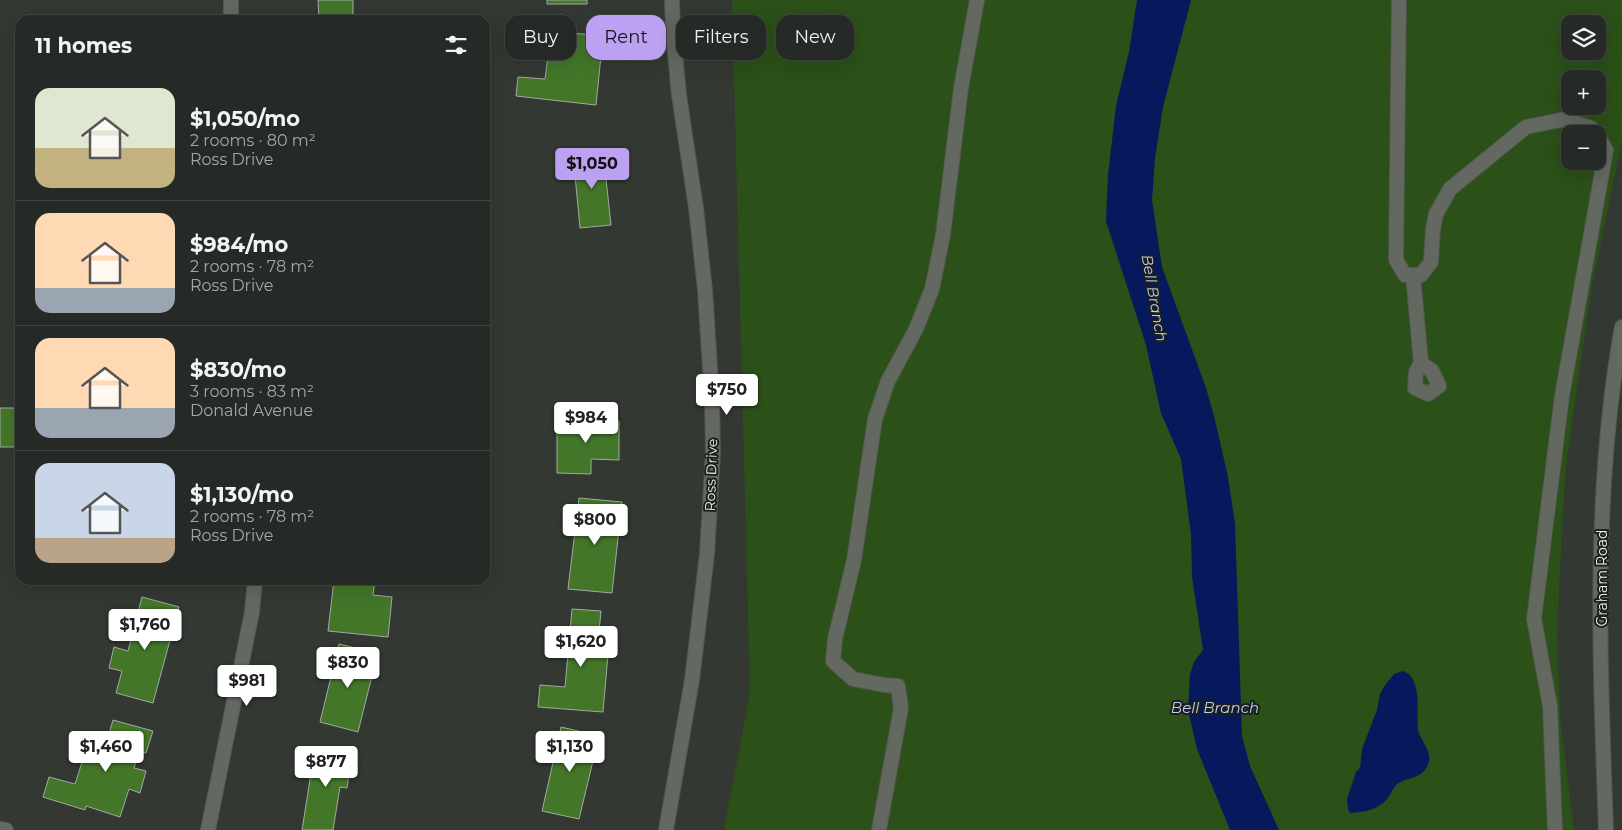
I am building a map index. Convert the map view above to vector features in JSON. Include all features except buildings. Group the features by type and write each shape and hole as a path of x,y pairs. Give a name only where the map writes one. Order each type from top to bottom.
{"street":[{"path":"231,0 231,15"},
{"name":"Ross Drive","path":"666,830 692,680 707,554 713,452 712,399 705,290 696,208 679,95 672,0"},
{"path":"879,830 901,708 898,686 884,686 853,679 833,661 835,639 854,560 875,419 888,381 916,329 932,289 943,235 961,88 977,0"},
{"path":"1398,0 1396,260 1405,275 1421,275 1431,262 1436,214 1450,188 1526,127 1565,119 1583,125"},
{"path":"1555,830 1550,706 1534,619 1562,396 1602,170"},
{"path":"1413,275 1421,363"},
{"name":"Graham Road","path":"1606,830 1601,706 1601,531 1609,418 1622,327"},
{"path":"208,830 252,612 255,585"},
{"path":"0,829 6,830"}],"green space":[{"path":"732,0 1622,0 1622,141 1592,286 1566,467 1561,549 1557,638 1561,726 1574,830 724,830 750,692 734,60 766,60 766,15 732,15"}],"water":[{"name":"Bell Branch","path":"1137,0 1191,0 1163,107 1155,158 1152,200 1162,267 1206,388 1228,477 1235,524 1242,736 1250,766 1279,830 1230,830 1197,749 1188,710 1190,674 1194,662 1203,650 1192,577 1191,534 1181,459 1161,413 1146,345 1106,221 1108,175 1116,106 1129,52"},
{"path":"1403,671 1414,681 1416,688 1418,730 1429,754 1429,762 1420,774 1397,784 1388,798 1376,808 1350,813 1347,799 1356,772 1360,768 1362,749 1377,710 1380,694 1394,674"}]}
